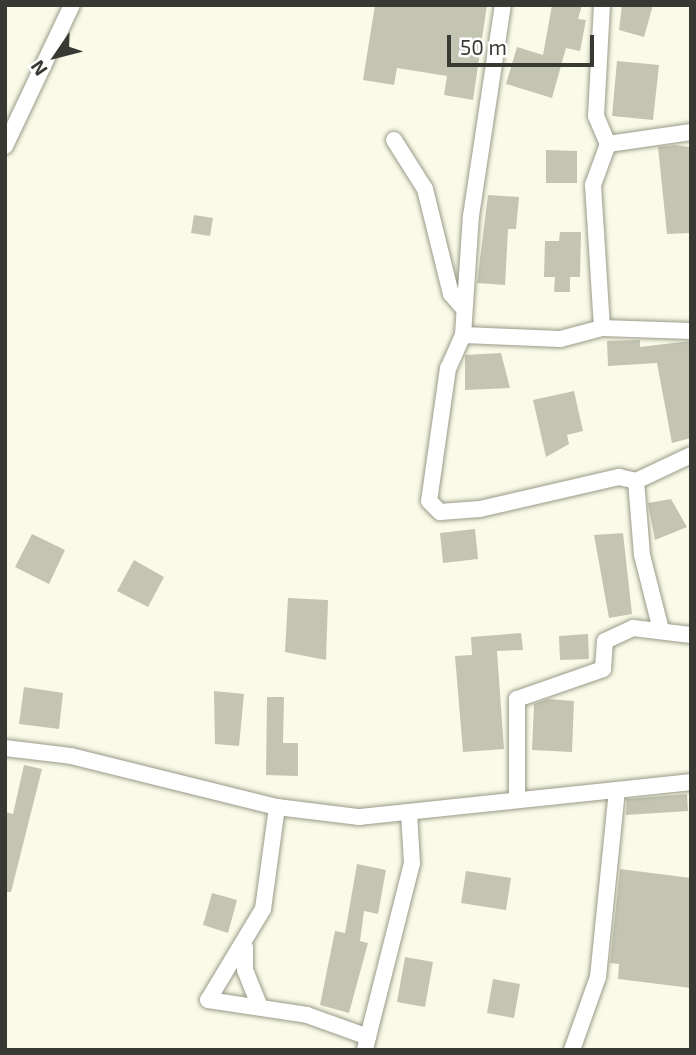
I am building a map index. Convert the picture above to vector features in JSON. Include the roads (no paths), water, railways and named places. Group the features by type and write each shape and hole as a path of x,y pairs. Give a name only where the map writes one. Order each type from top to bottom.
{"street":[{"path":"5,146 72,5"},
{"path":"503,5 464,309 463,335 448,368 433,442 429,501 440,512 619,477 636,481 691,455"},
{"path":"602,5 596,116 608,144 593,185 602,328"},
{"path":"608,144 691,132"},
{"path":"394,140 425,188 451,294 464,309"},
{"path":"463,335 560,339 602,328 691,331"},
{"path":"636,481 642,555 661,630"},
{"path":"517,800 517,699 603,669 605,641 633,628 691,635"},
{"path":"5,748 71,756 276,807 359,817 691,782"},
{"path":"572,1050 598,977 617,790"},
{"path":"276,807 263,909 245,947 208,1000 258,1003 367,1043 412,863 410,812"},
{"path":"245,947 244,970 258,1003"}]}
